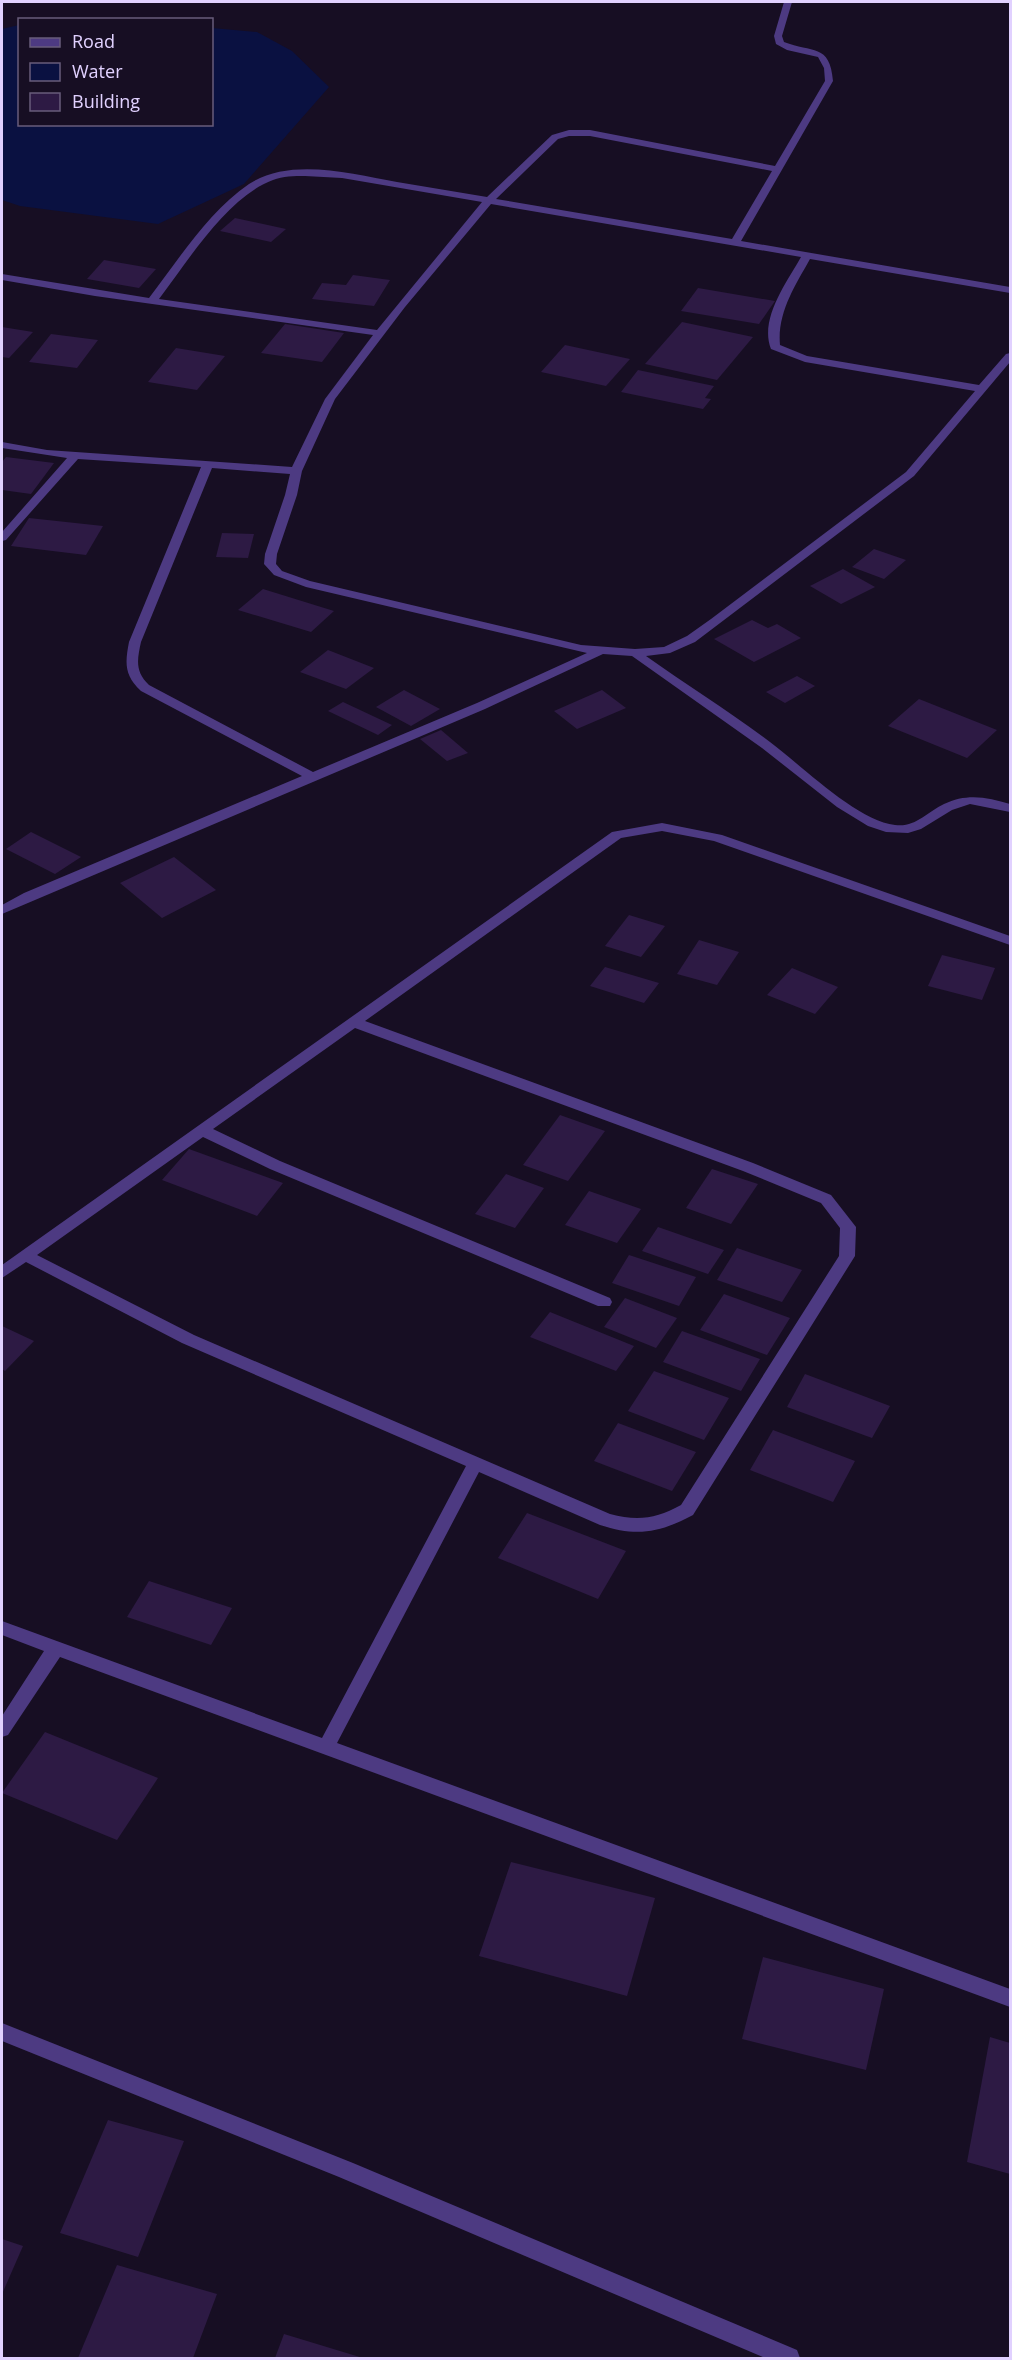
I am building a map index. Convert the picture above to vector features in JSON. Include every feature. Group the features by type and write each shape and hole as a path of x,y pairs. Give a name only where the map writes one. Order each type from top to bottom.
{"street":[{"path":"735,243 829,81 829,63 824,56 780,44 778,36 788,2"},
{"path":"778,169 590,133 568,133 555,137 488,201 380,333 330,399 296,471 270,564 278,573 306,584 581,650 635,653 666,651 691,639 910,474 1011,356"},
{"path":"152,301 208,230 245,189 270,177 308,172 342,175 1011,290"},
{"path":"807,256 779,308 773,336 775,347 805,359 982,389"},
{"path":"2,277 380,333"},
{"path":"2,445 75,455 296,471"},
{"path":"2,538 75,455"},
{"path":"208,464 135,642 130,667 134,678 145,687 313,777"},
{"path":"2,910 40,891 481,706 601,651"},
{"path":"635,653 763,743 861,816 886,828 909,830 928,822 956,803 972,800 1011,807"},
{"path":"2,1272 617,835 662,827 728,842 1011,941"},
{"path":"25,1255 188,1339 606,1520 634,1528 667,1521 687,1510 847,1256 848,1227 826,1199 759,1171 353,1022"},
{"path":"201,1130 275,1165 604,1302"},
{"path":"326,1747 476,1463"},
{"path":"2,1628 1011,1998"},
{"path":"2,1730 56,1648"},
{"path":"2,2032 346,2170 789,2358"}],"water":[{"path":"18,25 18,126 213,126 213,28 257,32 292,51 329,87 244,184 158,224 20,206 2,200 2,29"}],"building":[{"path":"235,218 286,229 271,242 220,231"},
{"path":"104,260 156,269 139,288 87,279"},
{"path":"353,275 390,280 374,306 312,299 322,283 346,285"},
{"path":"698,288 775,301 759,324 681,311"},
{"path":"682,322 753,337 717,380 645,364"},
{"path":"285,324 344,333 322,362 261,353"},
{"path":"2,327 33,332 9,358 2,357"},
{"path":"51,334 98,340 77,368 29,362"},
{"path":"565,345 630,359 606,386 541,372"},
{"path":"176,348 225,356 197,390 148,382"},
{"path":"638,370 714,386 705,398 711,399 703,409 621,392"},
{"path":"6,457 54,463 31,494 2,490 2,462"},
{"path":"29,518 103,526 86,555 11,546"},
{"path":"222,533 254,534 248,558 216,557"},
{"path":"874,549 906,560 884,579 852,567"},
{"path":"843,569 875,587 841,604 810,586"},
{"path":"263,589 334,611 311,632 238,610"},
{"path":"752,620 768,628 777,624 801,638 754,662 714,639"},
{"path":"328,650 374,668 346,689 300,672"},
{"path":"797,676 815,686 785,703 766,692"},
{"path":"404,690 440,709 411,726 376,707"},
{"path":"602,690 626,708 577,729 554,711"},
{"path":"919,699 997,730 967,758 888,726"},
{"path":"343,702 392,725 378,735 328,711"},
{"path":"441,730 468,753 447,761 420,739"},
{"path":"31,832 81,857 55,874 6,849"},
{"path":"174,857 216,890 162,918 120,883"},
{"path":"629,915 665,926 641,957 605,946"},
{"path":"699,940 739,952 717,985 677,974"},
{"path":"942,955 995,968 982,1000 928,986"},
{"path":"605,967 659,983 644,1003 590,986"},
{"path":"792,968 838,987 815,1014 767,995"},
{"path":"560,1115 605,1131 568,1181 523,1165"},
{"path":"189,1149 283,1183 257,1216 162,1180"},
{"path":"712,1169 758,1184 731,1224 686,1208"},
{"path":"506,1174 544,1188 515,1228 475,1214"},
{"path":"589,1191 641,1209 617,1243 565,1225"},
{"path":"658,1227 724,1250 708,1274 642,1251"},
{"path":"737,1248 802,1270 782,1302 717,1280"},
{"path":"629,1255 696,1277 679,1306 612,1283"},
{"path":"724,1294 790,1318 767,1355 700,1330"},
{"path":"625,1298 677,1318 656,1348 604,1327"},
{"path":"550,1312 634,1346 616,1371 530,1337"},
{"path":"2,1326 34,1341 5,1371 2,1369"},
{"path":"682,1331 760,1359 741,1391 663,1362"},
{"path":"654,1371 729,1398 704,1440 628,1411"},
{"path":"805,1374 890,1406 872,1438 787,1407"},
{"path":"618,1423 696,1452 672,1491 594,1461"},
{"path":"773,1430 855,1461 833,1502 750,1470"},
{"path":"527,1513 626,1551 598,1599 498,1558"},
{"path":"149,1581 232,1608 211,1645 127,1617"},
{"path":"45,1732 158,1778 117,1840 2,1793"},
{"path":"511,1862 655,1898 627,1996 479,1956"},
{"path":"763,1957 884,1989 866,2070 742,2039"},
{"path":"990,2037 1010,2043 1010,2174 967,2162"},
{"path":"108,2120 184,2141 138,2257 60,2233"},
{"path":"2,2239 23,2246 2,2294"},
{"path":"117,2265 217,2294 193,2358 78,2358"},
{"path":"284,2334 363,2358 275,2358"}]}
